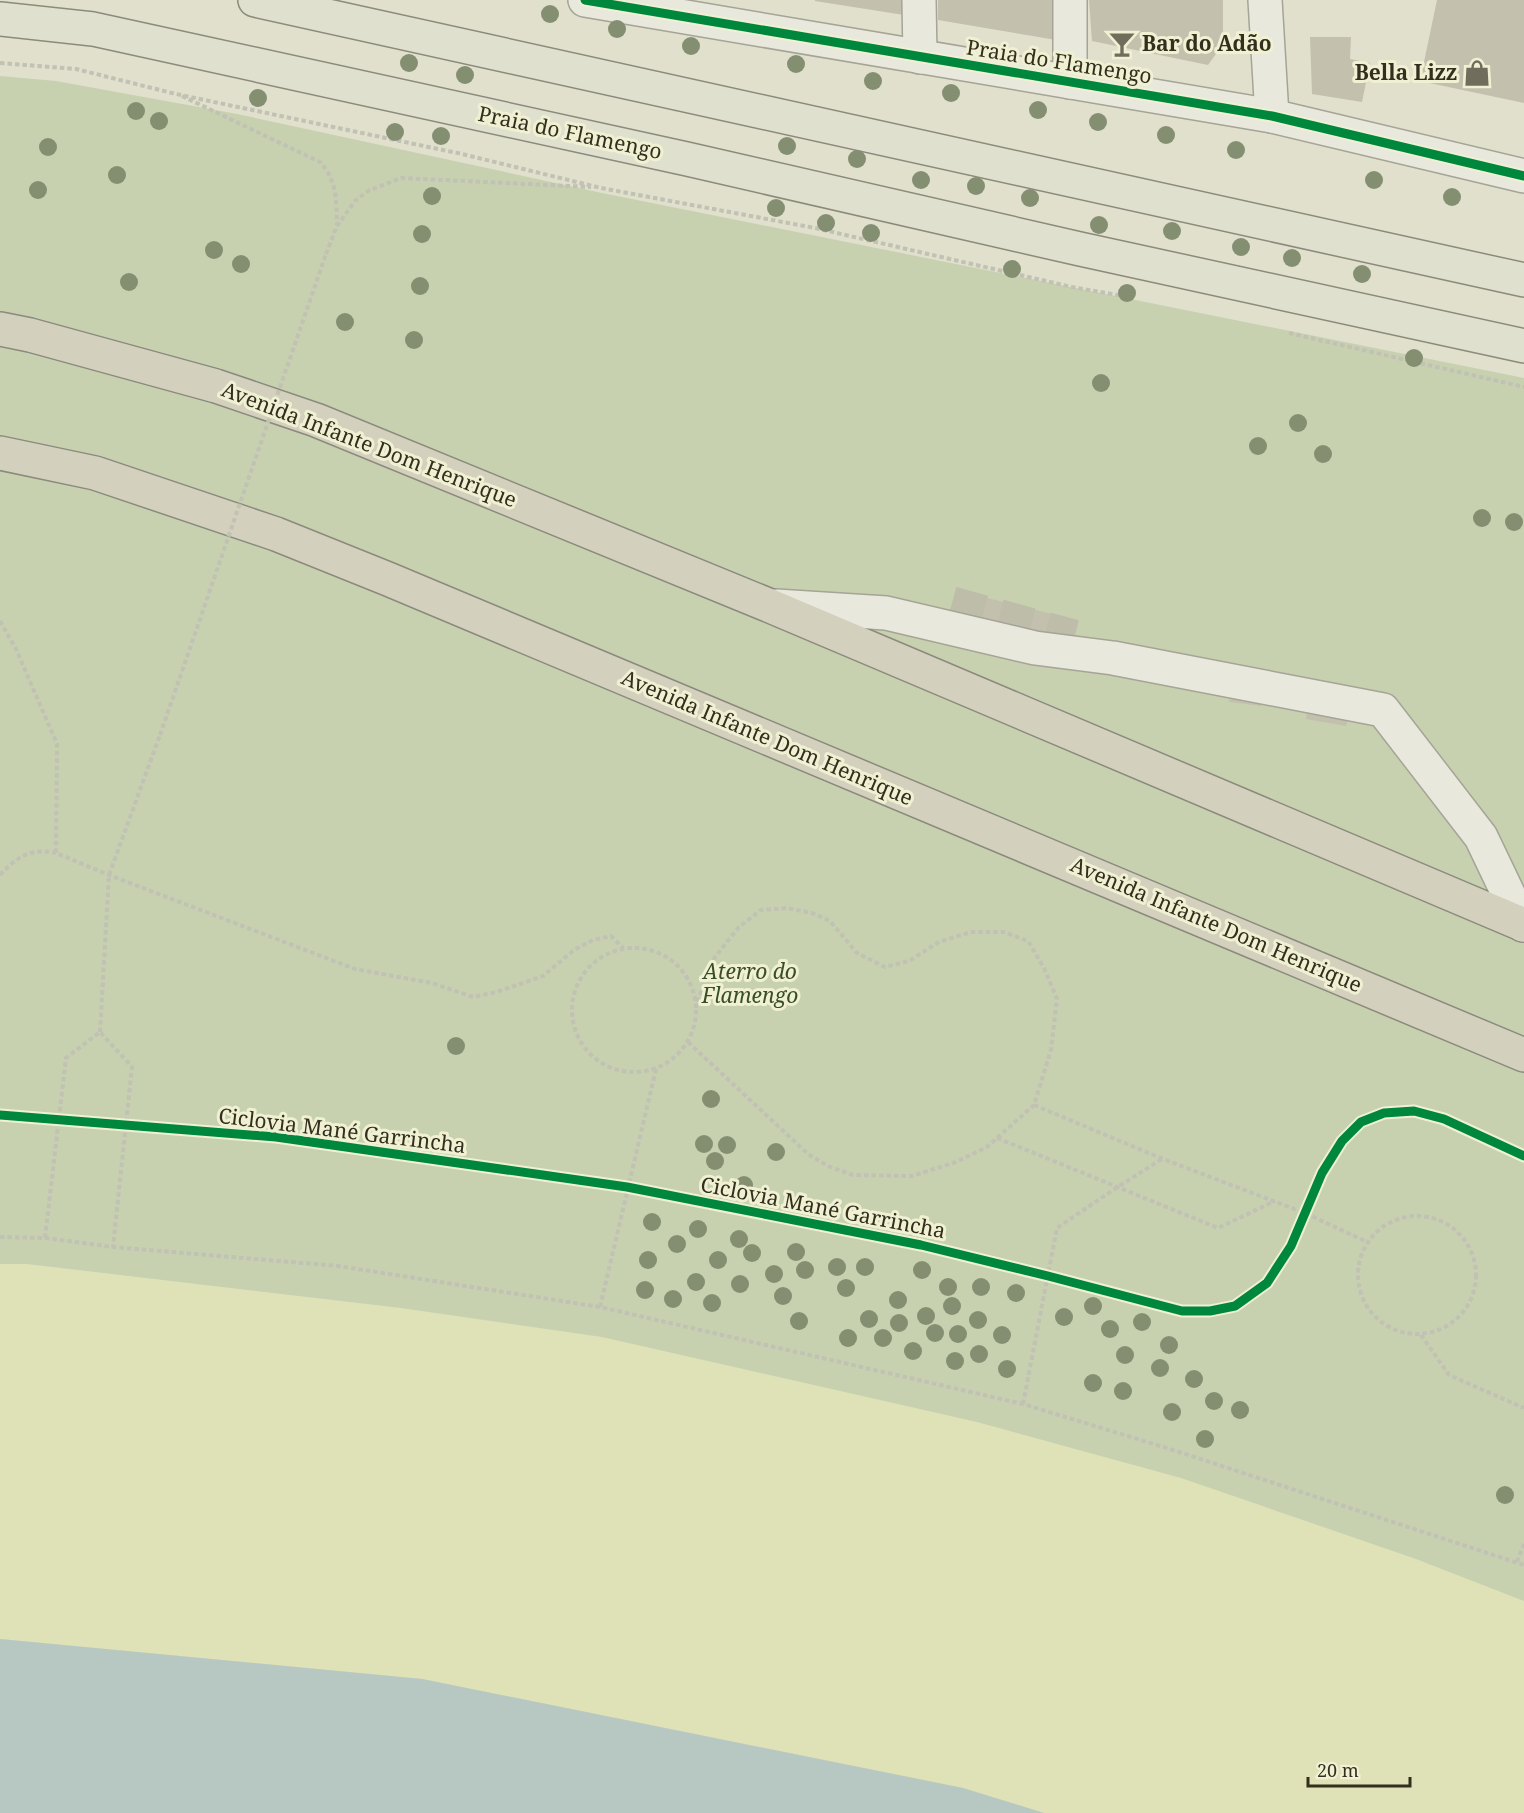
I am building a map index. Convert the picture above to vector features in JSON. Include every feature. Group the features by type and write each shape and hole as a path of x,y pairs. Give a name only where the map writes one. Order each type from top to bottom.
{"highway":[{"name":"Avenida Infante Dom Henrique","path":"0,329 30,335 216,386 316,420 768,605 1524,925"},
{"name":"Avenida Infante Dom Henrique","path":"0,453 95,473 276,534 1515,1051"}],"main road":[{"path":"255,0 1524,280"},
{"name":"Praia do Flamengo","path":"0,19 93,29 1524,346"}],"street":[{"path":"919,0 920,57"},
{"path":"1070,0 1070,82"},
{"path":"1265,0 1272,116"},
{"name":"Praia do Flamengo","path":"595,1 1272,116 1524,176"},
{"path":"886,614 952,603"},
{"path":"768,605 886,614 1035,648 1113,658 1383,710 1481,837 1524,925"},
{"path":"1074,636 1113,658"}],"path":[{"path":"0,63 76,69 176,94 439,149 601,188 815,228 1060,284 1130,297"},
{"path":"176,94 320,162 330,173 335,188 337,225"},
{"path":"113,1247 132,1067 100,1032 109,875 337,225 355,201 368,190 401,178 601,188"},
{"path":"1281,331 1524,387"},
{"path":"0,621 16,649 57,744 56,853"},
{"path":"0,875 26,854 40,850 56,853 355,969 432,983 473,997 497,992 543,976 574,950 593,939 611,936 623,948"},
{"path":"688,1042 808,1154 828,1166 853,1175 912,1176 956,1162 987,1146 1034,1105 1051,1050 1057,999 1044,968 1028,941 1004,932 971,932 939,942 909,961 885,967 857,953 830,921 812,913 787,908 761,910 739,927 715,957 697,1002 696,1022 688,1042 675,1058 656,1069 635,1073 614,1070 596,1059 582,1044 573,1025 572,1004 577,985 588,968 604,955 623,948 643,947 663,953 679,965 691,982 697,1002"},
{"path":"45,1238 66,1058 100,1032"},
{"path":"600,1307 656,1069"},
{"path":"1034,1105 1163,1159 1276,1201 1303,1217 1367,1242"},
{"path":"46,1119 69,1121"},
{"path":"113,1125 136,1126"},
{"path":"997,1138 1218,1228 1276,1201"},
{"path":"1023,1404 1057,1228 1163,1159"},
{"path":"615,1186 639,1190"},
{"path":"1303,1217 1309,1203"},
{"path":"1414,1215 1432,1217 1449,1224 1463,1236 1473,1252 1477,1270 1475,1289 1468,1306 1456,1320 1440,1330 1421,1335 1403,1333 1385,1326 1371,1313 1361,1297 1358,1278 1360,1259 1367,1242 1380,1228 1396,1219 1414,1215"},
{"path":"0,1237 45,1238 113,1247 338,1266 600,1307 1023,1404 1173,1450 1524,1565"},
{"path":"1036,1273 1059,1278"},
{"path":"1421,1335 1449,1375 1524,1408"},
{"path":"1517,1562 1524,1544"}],"green space":[{"name":"Aterro do Flamengo","path":"0,76 56,81 237,114 602,193 1524,378 1524,1813 1044,1813 963,1788 422,1679 0,1639"}],"sand":[{"path":"0,1264 27,1264 401,1308 602,1337 977,1422 1181,1478 1416,1559 1524,1601 1524,1813 1044,1813 963,1788 422,1679 0,1639"}],"shaded area":[{"path":"0,1639 422,1679 963,1788 1044,1813 0,1813"}],"building":[{"path":"902,0 904,15 815,1"},
{"path":"938,0 1060,0 1062,41 938,20"},
{"path":"1089,0 1223,0 1223,44 1208,65 1092,41"},
{"path":"1437,0 1524,0 1524,103 1420,81"},
{"path":"1310,37 1351,37 1350,59 1370,63 1362,102 1312,94"},
{"path":"956,590 1079,621 1072,647 949,616"},
{"path":"1232,685 1263,690 1261,706 1229,702"},
{"path":"1309,702 1350,710 1346,726 1306,719"}],"tunnel":[{"path":"952,603 1074,636"}],"cycle path":[{"path":"585,0 1272,116 1524,176"},
{"name":"Ciclovia Mané Garrincha","path":"0,1115 276,1137 627,1187 921,1245 1182,1311 1210,1311 1235,1306 1267,1283 1291,1246 1322,1173 1342,1141 1361,1122 1384,1113 1414,1111 1444,1119 1524,1156"}],"place":[{"name":"Bar do Adão","path":"1122,44"},
{"name":"Bella Lizz","path":"1477,73"}]}
